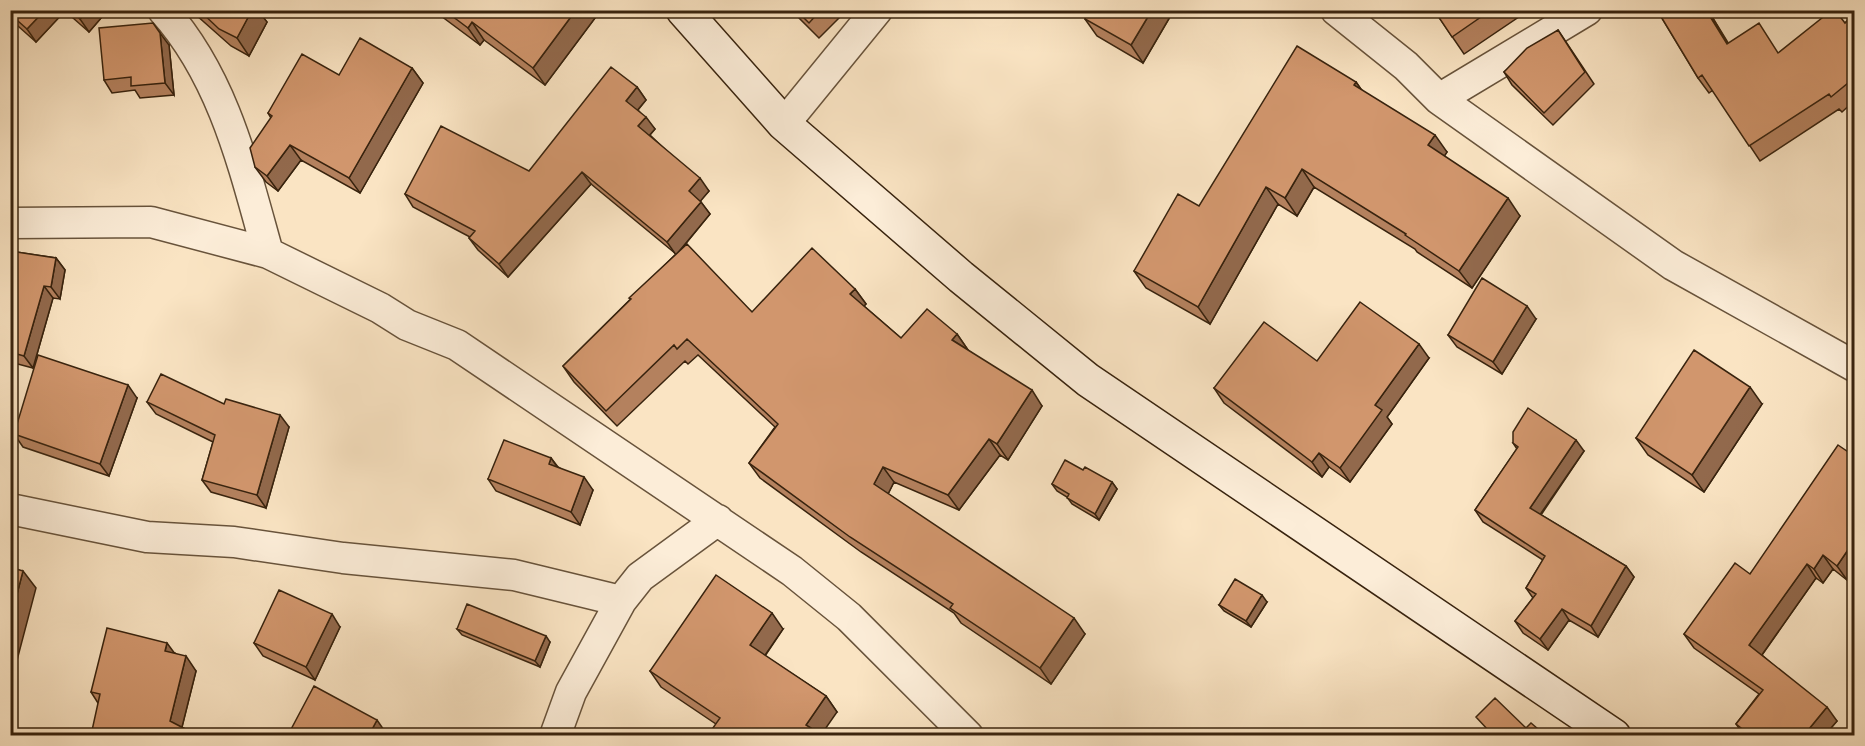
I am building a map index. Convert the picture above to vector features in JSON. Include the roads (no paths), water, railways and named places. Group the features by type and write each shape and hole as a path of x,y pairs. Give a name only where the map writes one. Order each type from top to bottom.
{"street":[{"path":"164,10 176,24 215,88 239,150 268,253"},
{"path":"683,10 784,124 962,277 1088,380 1614,735"},
{"path":"784,124 877,10"},
{"path":"1336,10 1406,66 1438,99 1673,265 1854,366"},
{"path":"1438,99 1587,10"},
{"path":"10,223 151,222 268,253 380,308 407,325 457,345 792,571 849,617 968,735"},
{"path":"10,509 147,537 234,542 343,558 514,574 621,601"},
{"path":"555,735 571,692 621,601 640,577 718,520"}]}
